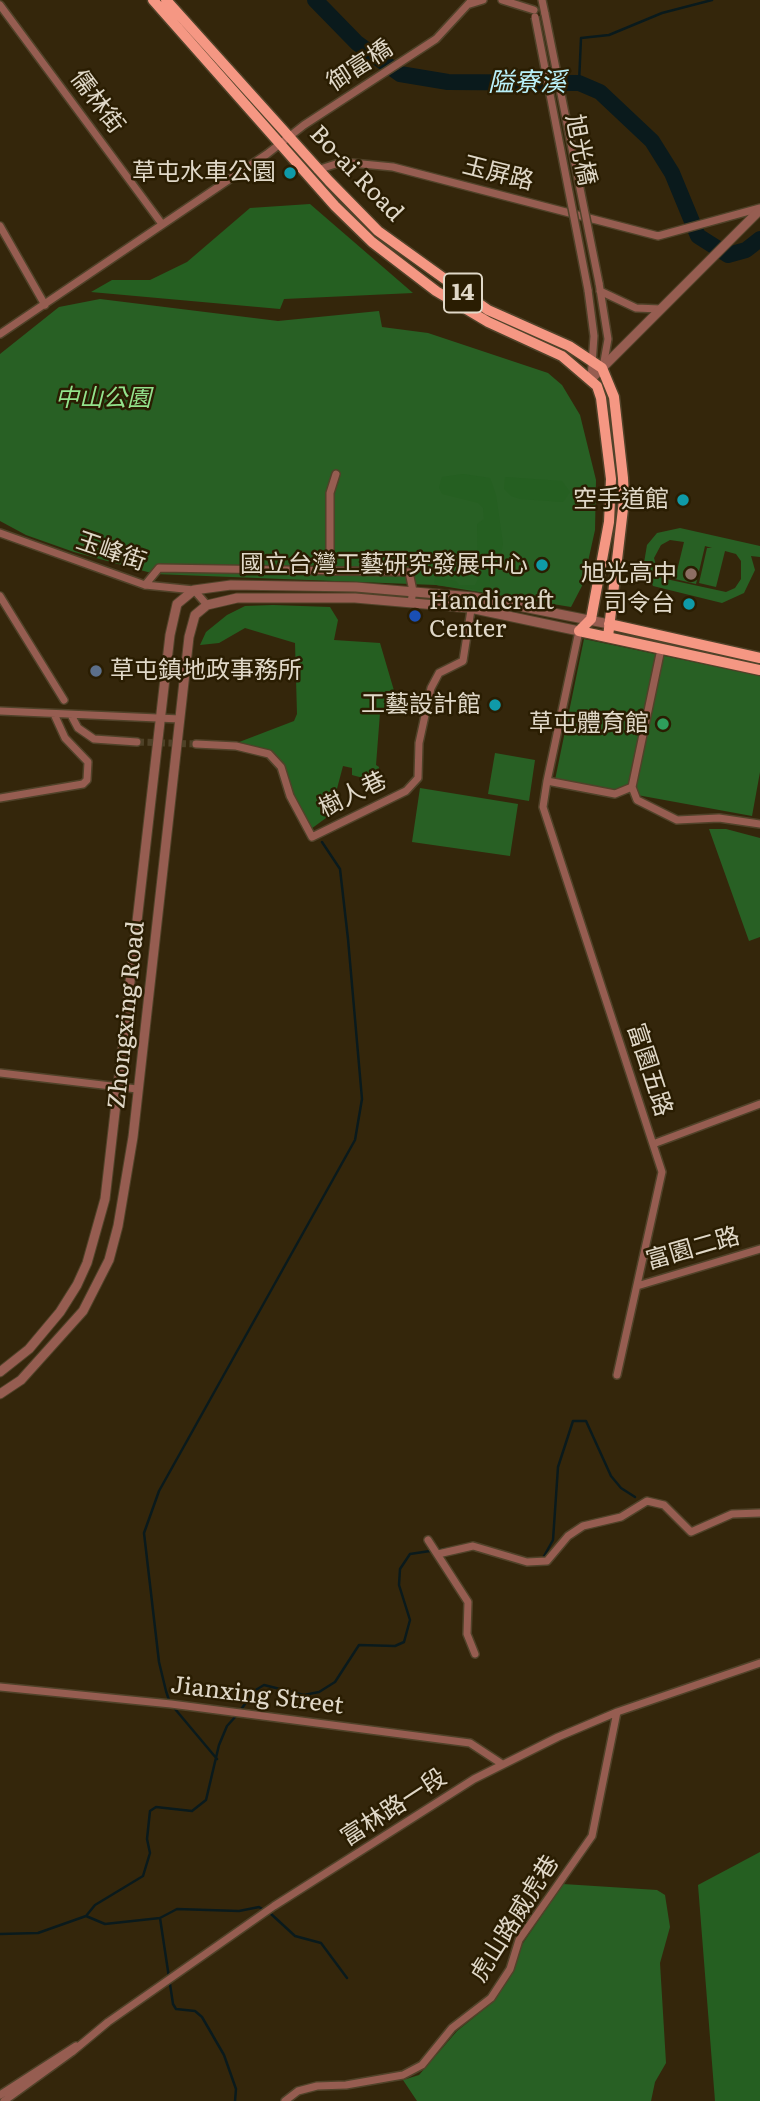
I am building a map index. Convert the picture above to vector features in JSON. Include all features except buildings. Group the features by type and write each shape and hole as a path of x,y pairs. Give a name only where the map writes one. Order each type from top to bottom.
{"main road":[{"name":"Bo-ai Road","path":"153,0 304,171 372,242 436,291 488,322 562,356 591,379"},
{"name":"Bo-ai Road","path":"166,0 291,136 318,170 378,231 488,310 569,346 603,368"},
{"path":"603,368 614,397 624,478 623,512 608,637"},
{"path":"579,631 591,619 608,533 612,489 601,398 591,379"},
{"path":"609,624 760,658"},
{"path":"579,631 760,670"}],"street":[{"path":"471,2 483,0"},
{"path":"502,0 534,13"},
{"name":"旭光橋","path":"532,0 588,290 594,336 591,379"},
{"name":"旭光橋","path":"542,0 608,339 603,368"},
{"name":"御富橋","path":"291,136 436,39 471,2"},
{"name":"儒林街","path":"0,5 162,224"},
{"path":"0,334 291,136"},
{"name":"玉屏路","path":"304,171 318,170 342,162 393,167 658,236 758,211"},
{"path":"591,379 758,211"},
{"path":"0,226 45,305"},
{"path":"599,287 636,308 660,309"},
{"path":"330,571 330,493 336,474"},
{"name":"玉峰街","path":"0,533 145,585 194,590"},
{"path":"145,585 159,568 409,572 412,596"},
{"path":"194,590 230,585 412,596 579,631"},
{"path":"194,590 207,605 237,598 473,597 609,624"},
{"name":"Zhongxing Road","path":"0,1372 29,1349 60,1312 87,1263 105,1199 173,618 177,604 194,590"},
{"path":"0,596 64,700"},
{"name":"樹人巷","path":"196,744 245,748 269,754 281,767 290,796 312,837 405,791 418,778 419,743 431,688 439,673 463,661 473,597"},
{"name":"Zhongxing Road","path":"0,1394 21,1380 55,1346 83,1311 109,1260 127,1183 189,637 195,615 207,605"},
{"name":"富園五路","path":"579,631 543,807 662,1172 617,1375"},
{"path":"661,649 632,787 637,800 677,820 719,818 760,824"},
{"path":"0,711 180,719"},
{"path":"0,798 83,784 87,780 88,762 65,738 54,714"},
{"path":"71,715 78,728 94,739 137,742"},
{"path":"547,781 615,794 632,787"},
{"path":"0,1073 137,1089"},
{"path":"653,1144 760,1104"},
{"name":"富園二路","path":"637,1286 760,1250"},
{"path":"437,1553 473,1546 527,1562 547,1560 568,1535 583,1526 621,1517 647,1501 664,1505 691,1532 732,1514 760,1513"},
{"path":"430,1542 468,1602 467,1634 475,1654"},
{"name":"富林路一段","path":"5,2101 80,2044 274,1906 502,1764 617,1712 760,1663"},
{"name":"Jianxing Street","path":"0,1687 175,1705 470,1743 502,1764"},
{"name":"虎山路威虎巷","path":"285,2101 298,2091 317,2086 371,2082 403,2075 422,2065 452,2028 491,1997 510,1969 519,1940 592,1836 617,1712"},
{"name":"富林路一段","path":"0,2095 80,2044"}],"green space":[{"path":"310,204 413,293 284,299 280,309 91,292 112,280 150,280 187,262 250,208"},
{"name":"中山公園","path":"100,299 278,321 379,311 382,327 428,333 548,373 562,385 580,415 596,480 595,530 583,584 571,607 436,585 155,574 74,552 26,535 0,521 0,354 59,307"},
{"path":"463,474 490,478 496,495 503,544 501,554 491,565 489,591 436,585 434,582 436,577 456,581 459,585 475,585 478,579 477,524 484,519 483,508 478,503 442,494 439,488 442,477"},
{"path":"505,477 562,481 570,492 563,502 520,499 511,496 504,489"},
{"path":"680,528 760,546 760,557 751,556 755,570 744,593 722,603 653,586 644,563 647,545 657,533","holes":["670,540 684,542 675,579 696,584 705,546 712,548 707,548 699,583 716,587 725,551 736,554 741,561 741,579 735,588 726,592 666,579 658,573 654,558 661,545"]},
{"path":"245,606 330,607 338,620 334,640 380,643 395,694 380,713 376,765 379,767 378,782 352,775 352,768 343,766 330,815 311,829 292,808 283,776 273,758 234,744 294,721 297,714 295,643 245,628 219,643 200,645 206,632 227,615"},
{"name":"草屯體育館","path":"584,639 760,676 760,772 752,816 555,780"},
{"path":"495,753 535,760 529,801 488,794"},
{"path":"420,788 518,804 510,856 412,842"},
{"path":"709,829 726,829 760,838 760,937 749,941"},
{"path":"760,1852 760,2101 715,2101 698,1885"},
{"path":"563,1884 657,1890 665,1895 670,1927 660,1963 666,2063 655,2082 651,2101 417,2101 403,2080 419,2075 457,2031 488,2006 503,1986 515,1955"}],"waterway":[{"name":"隘寮溪","path":"315,0 357,43 400,74 448,82 579,83 600,92 652,141 672,173 698,236 728,255 746,250 760,239"},
{"path":"579,83 581,38 609,35 662,13 712,0"},
{"path":"217,1759 170,1703 166,1691 159,1662 144,1533 159,1491 355,1140 362,1099 348,939 340,869 322,842"},
{"path":"543,1558 553,1540 558,1467 573,1421 586,1421 611,1476 621,1488 635,1497"},
{"path":"240,1711 254,1691 264,1685 304,1695 319,1692 335,1682 359,1645 395,1646 404,1642 410,1620 399,1585 400,1569 410,1554 450,1548"},
{"path":"0,1934 38,1933 86,1916 95,1905 143,1876 150,1853 147,1839 150,1811 156,1807 192,1811 206,1800 219,1745 227,1726 236,1716"},
{"path":"86,1916 105,1924 160,1918 177,1909 239,1911 259,1907 264,1910"},
{"path":"270,1913 295,1936 321,1943 347,1978"},
{"path":"160,1918 173,2004 176,2009 195,2011 202,2017 224,2055 236,2089 235,2101"}],"tunnel":[{"path":"137,742 196,744"}],"place":[{"name":"草屯水車公園","path":"290,173"},
{"name":"空手道館","path":"683,500"},
{"name":"國立台灣工藝研究發展中心","path":"542,565"},
{"name":"旭光高中","path":"691,574"},
{"name":"司令台","path":"689,604"},
{"name":"Handicraft Center","path":"415,616"},
{"name":"草屯鎮地政事務所","path":"96,671"},
{"name":"工藝設計館","path":"495,705"},
{"name":"草屯體育館","path":"663,724"}]}
